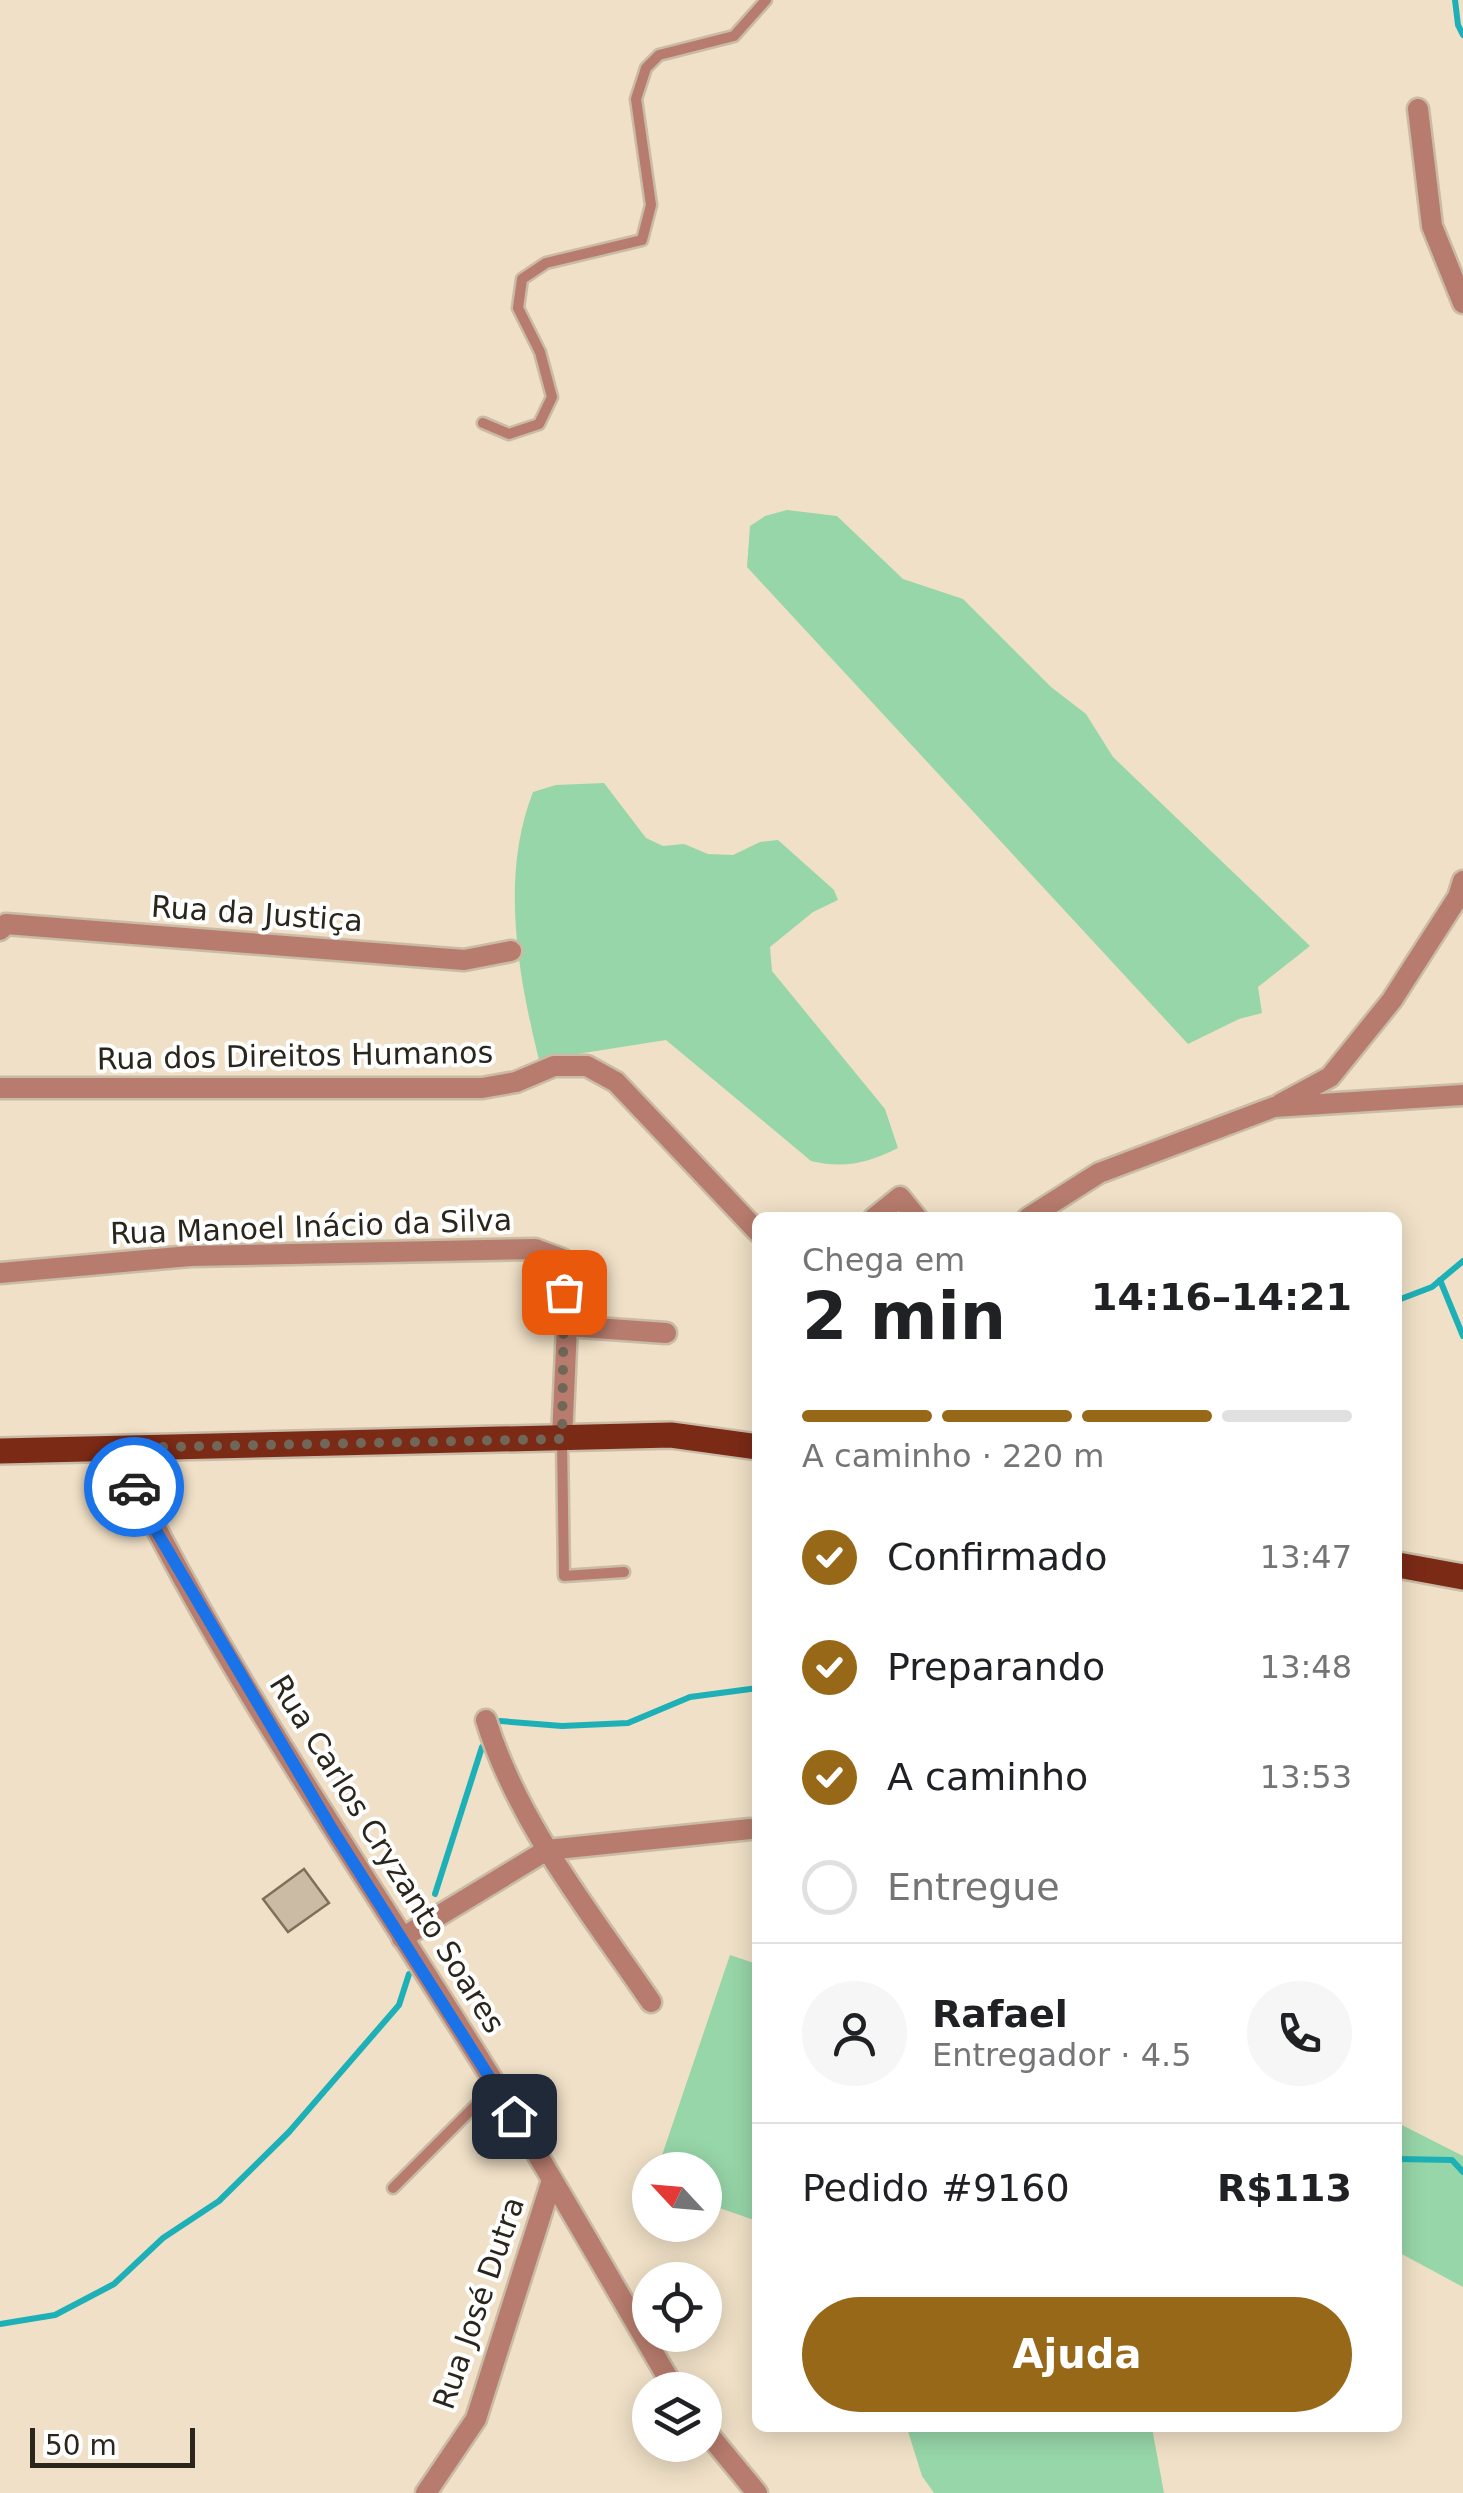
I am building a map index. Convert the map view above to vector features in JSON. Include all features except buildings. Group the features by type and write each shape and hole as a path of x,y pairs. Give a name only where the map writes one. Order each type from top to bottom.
{"main road":[{"path":"0,1450 671,1435 752,1446"},
{"path":"1402,1566 1463,1577"}],"street":[{"path":"1418,110 1432,226 1463,304"},
{"path":"1037,1212 1099,1173 1274,1107 1330,1077 1392,1000 1458,897 1463,881"},
{"name":"Rua da Justiça","path":"0,930 6,924 464,960 511,951"},
{"name":"Rua dos Direitos Humanos","path":"0,1088 482,1088 516,1082 554,1066 587,1066 616,1082 752,1226"},
{"path":"1274,1107 1463,1095"},
{"path":"881,1212 900,1197 912,1212"},
{"name":"Rua Manoel Inácio da Silva","path":"0,1274 190,1256 535,1249 562,1259 567,1326 562,1439"},
{"path":"567,1326 666,1333"},
{"name":"Rua Carlos Cryzanto Soares","path":"116,1448 151,1522 332,1829 496,2085 664,2372"},
{"path":"486,1720 501,1768 547,1850 651,2002"},
{"path":"402,1938 547,1850 750,1829"},
{"name":"Rua José Dutra","path":"426,2493 476,2419 552,2180"},
{"path":"722,2451 757,2493"}],"lane":[{"path":"483,424 508,434 539,424 552,396 540,352 518,308 522,279 546,262 642,240 652,206 636,99 646,68 659,55 734,36 766,0"},
{"path":"562,1439 564,1576 624,1572"},
{"path":"393,2188 496,2085"}],"green space":[{"path":"787,510 837,516 903,579 963,599 1051,687 1086,714 1113,757 1310,946 1258,987 1262,1013 1239,1019 1188,1044 747,567 750,526 765,516"},
{"path":"604,783 646,838 663,846 684,844 708,854 733,855 760,842 778,840 834,890 838,900 813,912 770,947 772,971 885,1109 898,1148 856,1163 811,1161 666,1040 539,1060 516,926 517,857 523,824 533,792 556,785"},
{"path":"730,1955 752,1962 752,2219 722,2209 722,2152 663,2152"},
{"path":"1402,2125 1463,2156 1463,2287 1402,2254"},
{"path":"908,2432 1153,2432 1164,2493 934,2493 922,2476"}],"waterway":[{"path":"1455,0 1463,35"},
{"path":"1402,1298 1432,1287 1463,1261"},
{"path":"1440,1280 1463,1336"},
{"path":"500,1721 562,1726 628,1723 690,1697 752,1689"},
{"path":"435,1894 482,1747"},
{"path":"0,2324 55,2315 114,2284 163,2238 219,2201 289,2132 399,2005 409,1974"},
{"path":"1402,2159 1452,2160 1463,2172"}],"way so far":[{"path":"134,1487 116,1448 562,1439 567,1326 564,1292"}],"route":[{"path":"134,1487 332,1829 514,2116"}]}
